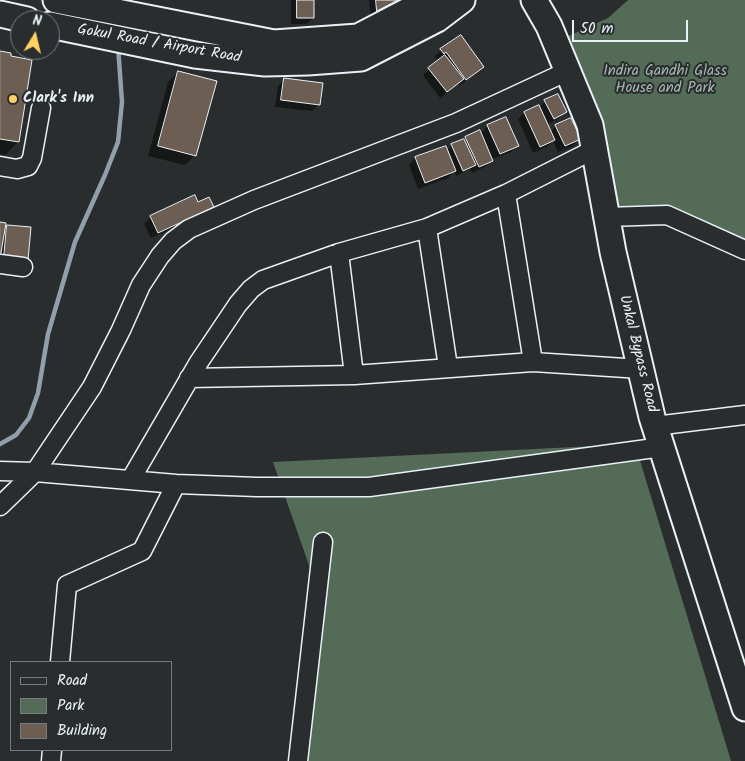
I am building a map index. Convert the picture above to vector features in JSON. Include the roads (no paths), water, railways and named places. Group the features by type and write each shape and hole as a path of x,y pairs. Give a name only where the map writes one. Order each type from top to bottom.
{"main road":[{"name":"Gokul Road / Airport Road","path":"56,0 200,29 273,53 308,62 361,58 437,19 462,0"},
{"name":"Gokul Road / Airport Road","path":"60,27 195,55 273,53 358,37 429,0"},
{"name":"Unkal Bypass Road","path":"534,0 549,26 590,125 613,252 659,437 745,708"}],"street":[{"path":"0,506 35,472 92,387 141,285 160,256 173,241 189,229 254,200 456,123 568,71"},
{"path":"0,166 17,170 28,166 32,158 41,108"},
{"path":"131,479 190,378 238,304 251,289 263,280 339,253 427,228 506,194 595,149"},
{"path":"506,194 533,362"},
{"path":"606,217 668,215 745,250"},
{"path":"427,228 448,368"},
{"path":"339,253 354,375"},
{"path":"0,264 23,267"},
{"path":"190,378 354,375 533,362 641,369"},
{"path":"0,471 131,479 176,484 257,487 369,487 659,437 745,415"},
{"path":"60,661 66,586 142,551 176,484"},
{"path":"298,761 323,542"}],"waterway":[{"path":"0,444 16,435 29,418 38,393 48,334 75,242 118,142 122,102 118,46"}],"place":[{"name":"Clark's Inn","path":"13,99"}],"park label":[{"name":"Indira Gandhi Glass House and Park","path":"665,80"}]}
